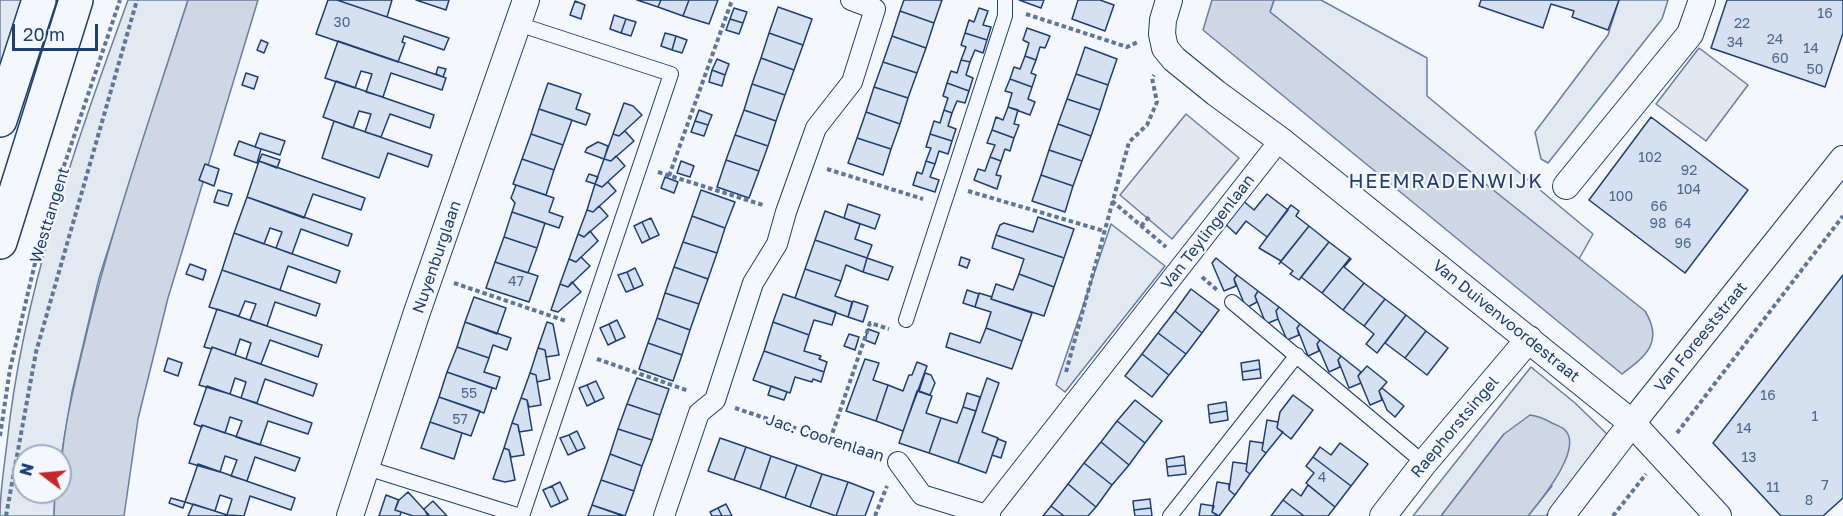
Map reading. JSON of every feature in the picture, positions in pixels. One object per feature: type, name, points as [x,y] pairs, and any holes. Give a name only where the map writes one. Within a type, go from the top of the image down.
[{"type":"main road","points":[[0,120],[39,0]]},
{"type":"main road","points":[[0,242],[76,0]]},
{"type":"street","name":"Nuyenburglaan","points":[[350,516],[526,0]]},
{"type":"street","points":[[664,516],[699,413],[715,400],[753,284],[777,244],[816,128],[852,82],[875,9],[850,0]]},
{"type":"street","points":[[1169,0],[1163,20],[1165,41],[1174,59],[1281,140]]},
{"type":"street","points":[[1566,186],[1690,34],[1702,0]]},
{"type":"street","name":"Van Teylingenlaan","points":[[988,515],[1183,262],[1281,140]]},
{"type":"street","name":"Van Duivenvoordestraat","points":[[1281,140],[1632,423],[1718,516]]},
{"type":"street","name":"Van Foreeststraat","points":[[1561,516],[1632,423],[1843,159]]},
{"type":"street","name":"Raephorstsingel","points":[[1383,516],[1424,463],[1529,339]]},
{"type":"street","name":"Jac. Coorenlaan","points":[[898,462],[922,495],[988,515]]},
{"type":"lane","points":[[906,320],[1005,16],[1005,4]]},
{"type":"lane","points":[[367,468],[521,516],[585,328],[671,74],[518,24]]},
{"type":"lane","points":[[1232,302],[1424,463]]},
{"type":"lane","points":[[1170,516],[1297,355]]},
{"type":"path","name":"Westtangent","points":[[0,436],[10,369],[44,225],[120,0]]},
{"type":"path","points":[[6,516],[36,352],[137,0]]},
{"type":"path","points":[[669,176],[732,0]]},
{"type":"path","points":[[1005,4],[1127,47],[1165,41],[1152,78],[1157,102],[1147,125],[1129,142],[1065,375]]},
{"type":"path","points":[[804,162],[944,205]]},
{"type":"path","points":[[640,166],[786,212]]},
{"type":"path","points":[[951,185],[1104,231]]},
{"type":"path","points":[[1112,201],[1232,302]]},
{"type":"path","points":[[1141,226],[1150,216]]},
{"type":"path","points":[[1613,516],[1843,216]]},
{"type":"path","points":[[430,277],[475,289],[585,328]]},
{"type":"path","points":[[830,440],[870,323],[898,331],[906,320]]},
{"type":"path","name":"Jac. Coorenlaan","points":[[576,352],[898,462]]},
{"type":"shaded area","points":[[0,0],[30,0],[0,87]]},
{"type":"shaded area","points":[[128,0],[188,0],[99,278],[72,392],[63,444],[12,444],[12,504],[54,504],[54,516],[0,516],[2,480],[25,329],[54,218],[89,108]]},
{"type":"shaded area","points":[[188,0],[258,0],[168,298],[138,419],[124,516],[54,516],[54,504],[72,504],[72,444],[63,444],[68,415],[107,254]]},
{"type":"shaded area","points":[[1212,0],[1274,0],[1270,12],[1645,311],[1653,331],[1650,347],[1645,354],[1622,374],[1203,30]]},
{"type":"shaded area","points":[[1274,0],[1321,0],[1427,58],[1427,96],[1593,234],[1579,259],[1270,12]]},
{"type":"shaded area","points":[[1619,0],[1668,0],[1662,19],[1548,163],[1541,159],[1535,132],[1608,35]]},
{"type":"shaded area","points":[[1699,48],[1748,85],[1706,141],[1656,104]]},
{"type":"shaded area","points":[[1186,114],[1239,158],[1172,239],[1120,195]]},
{"type":"shaded area","points":[[1111,224],[1165,266],[1065,392],[1056,385]]},
{"type":"shaded area","points":[[1531,367],[1575,403],[1607,434],[1546,516],[1528,516],[1552,486],[1504,434],[1441,516],[1413,516]]},
{"type":"shaded area","points":[[1530,415],[1542,418],[1565,430],[1569,439],[1569,449],[1558,475],[1528,516],[1441,516],[1504,434]]},
{"type":"building","points":[[328,0],[337,0],[449,38],[444,50],[404,36],[402,42],[405,43],[398,62],[316,34]]},
{"type":"building","points":[[337,0],[392,0],[387,17]]},
{"type":"building","points":[[416,0],[449,0],[446,10]]},
{"type":"building","points":[[637,0],[661,0],[658,7]]},
{"type":"building","points":[[661,0],[689,0],[683,16],[658,7]]},
{"type":"building","points":[[689,0],[718,0],[709,24],[683,16]]},
{"type":"building","points":[[904,0],[942,0],[934,23],[900,11]]},
{"type":"building","points":[[1019,0],[1044,0],[1041,8]]},
{"type":"building","points":[[1078,0],[1100,0],[1114,5],[1105,31],[1072,19]]},
{"type":"building","points":[[1481,0],[1619,0],[1608,30],[1572,17],[1574,11],[1551,4],[1543,28],[1479,6]]},
{"type":"building","points":[[1727,0],[1843,0],[1843,33],[1825,87],[1711,48]]},
{"type":"building","points":[[575,1],[585,5],[581,19],[570,15]]},
{"type":"building","points":[[778,7],[812,19],[803,45],[769,33]]},
{"type":"building","points":[[734,8],[747,12],[743,23],[730,19]]},
{"type":"building","points":[[979,8],[988,11],[983,25],[991,27],[987,40],[965,33],[969,20],[974,22]]},
{"type":"building","points":[[900,11],[934,23],[926,48],[892,36]]},
{"type":"building","points":[[614,15],[626,19],[621,33],[610,29]]},
{"type":"building","points":[[626,19],[636,22],[631,36],[621,33]]},
{"type":"building","points":[[730,19],[743,23],[739,34],[726,30]]},
{"type":"building","points":[[1027,28],[1050,36],[1045,48],[1040,47],[1036,60],[1025,56],[1029,43],[1023,40]]},
{"type":"building","points":[[665,33],[676,36],[672,50],[661,46]]},
{"type":"building","points":[[769,33],[803,45],[794,70],[761,58]]},
{"type":"building","points":[[965,33],[987,40],[983,53],[975,50],[970,62],[961,60],[966,47],[961,45]]},
{"type":"building","points":[[676,36],[687,40],[682,53],[672,50]]},
{"type":"building","points":[[892,36],[926,48],[917,73],[883,62]]},
{"type":"building","points":[[261,40],[268,43],[264,53],[257,50]]},
{"type":"building","points":[[338,41],[446,78],[442,90],[391,73],[383,97],[366,92],[372,74],[361,71],[355,88],[325,78]]},
{"type":"building","points":[[1085,47],[1117,59],[1108,85],[1076,74]]},
{"type":"building","points":[[1025,56],[1036,60],[1031,73],[1036,75],[1032,87],[1010,79],[1014,67],[1020,69]]},
{"type":"building","points":[[761,58],[794,70],[785,95],[752,84]]},
{"type":"building","points":[[717,59],[729,64],[725,75],[712,70]]},
{"type":"building","points":[[961,60],[970,62],[966,75],[973,78],[969,91],[947,83],[951,71],[957,73]]},
{"type":"building","points":[[883,62],[917,73],[908,98],[874,87]]},
{"type":"building","points":[[438,67],[446,69],[443,77],[436,74]]},
{"type":"building","points":[[712,70],[725,75],[722,86],[709,82]]},
{"type":"building","points":[[246,73],[258,77],[254,89],[242,85]]},
{"type":"building","points":[[1076,74],[1108,85],[1100,110],[1067,99]]},
{"type":"building","points":[[1010,79],[1032,87],[1028,99],[1035,102],[1030,115],[1008,107],[1012,93],[1005,91]]},
{"type":"building","points":[[336,81],[434,115],[430,128],[390,114],[381,137],[365,132],[371,114],[359,111],[353,128],[323,117]]},
{"type":"building","points":[[548,83],[581,94],[576,109],[590,114],[586,125],[539,109]]},
{"type":"building","points":[[947,83],[969,91],[965,103],[957,101],[952,113],[944,110],[948,98],[943,96]]},
{"type":"building","points":[[752,84],[785,95],[776,121],[744,110]]},
{"type":"building","points":[[874,87],[908,98],[900,124],[866,112]]},
{"type":"building","points":[[1067,99],[1100,110],[1091,136],[1058,124]]},
{"type":"building","points":[[624,103],[633,106],[642,115],[619,136],[613,134]]},
{"type":"building","points":[[1008,107],[1018,110],[1014,124],[1019,125],[1014,138],[992,130],[996,117],[1003,120]]},
{"type":"building","points":[[539,109],[572,120],[563,145],[531,134]]},
{"type":"building","points":[[699,110],[712,115],[708,125],[695,121]]},
{"type":"building","points":[[744,110],[776,121],[768,146],[735,135]]},
{"type":"building","points":[[944,110],[952,113],[948,126],[956,129],[952,141],[930,134],[934,121],[940,123]]},
{"type":"building","points":[[866,112],[900,124],[891,149],[857,138]]},
{"type":"building","points":[[1651,117],[1748,190],[1685,273],[1589,200]]},
{"type":"building","points":[[334,121],[432,155],[428,167],[388,153],[379,178],[322,158]]},
{"type":"building","points":[[695,121],[708,125],[704,136],[691,132]]},
{"type":"building","points":[[1058,124],[1091,136],[1082,161],[1049,150]]},
{"type":"building","points":[[992,130],[1014,138],[1010,151],[1005,149],[1001,161],[990,157],[995,145],[987,143]]},
{"type":"building","points":[[625,131],[634,141],[611,161],[604,159],[613,134],[619,136]]},
{"type":"building","points":[[260,133],[285,141],[280,155],[255,147]]},
{"type":"building","points":[[531,134],[563,145],[554,170],[522,159]]},
{"type":"building","points":[[930,134],[952,141],[948,154],[939,151],[935,164],[926,161],[931,148],[926,147]]},
{"type":"building","points":[[735,135],[768,146],[759,171],[726,160]]},
{"type":"building","points":[[857,138],[891,149],[883,175],[848,163]]},
{"type":"building","points":[[239,141],[261,149],[257,163],[234,155]]},
{"type":"building","points":[[598,142],[608,146],[604,159],[585,152],[587,148]]},
{"type":"building","points":[[1049,150],[1082,161],[1073,186],[1041,175]]},
{"type":"building","points":[[262,154],[280,160],[277,168],[259,161]]},
{"type":"building","points":[[616,156],[625,166],[602,187],[595,184],[604,159],[611,161]]},
{"type":"building","points":[[990,157],[1001,161],[996,175],[1001,176],[997,189],[974,180],[978,169],[985,171]]},
{"type":"building","points":[[522,159],[554,170],[546,195],[513,184]]},
{"type":"building","points":[[726,160],[759,171],[749,198],[717,187]]},
{"type":"building","points":[[259,161],[365,198],[361,210],[313,194],[304,218],[247,197]]},
{"type":"building","points":[[681,161],[694,166],[690,177],[677,173]]},
{"type":"building","points":[[926,161],[935,164],[930,177],[939,180],[935,192],[913,185],[917,172],[922,174]]},
{"type":"building","points":[[205,164],[219,169],[214,186],[199,180]]},
{"type":"building","points":[[589,174],[598,177],[595,184],[586,181]]},
{"type":"building","points":[[1041,175],[1073,186],[1065,212],[1032,201]]},
{"type":"building","points":[[665,177],[678,182],[674,193],[661,188]]},
{"type":"building","points":[[608,182],[616,191],[593,212],[587,210],[595,184],[602,187]]},
{"type":"building","points":[[516,185],[554,198],[549,212],[563,217],[559,228],[512,212],[515,203],[511,198]]},
{"type":"building","points":[[218,190],[232,194],[228,206],[214,202]]},
{"type":"building","points":[[701,190],[735,202],[725,228],[692,216]]},
{"type":"building","points":[[1267,194],[1288,210],[1267,237],[1246,221],[1236,234],[1223,222],[1241,199],[1254,210]]},
{"type":"building","points":[[247,197],[352,234],[348,246],[301,229],[292,254],[276,248],[282,232],[270,228],[264,244],[234,233]]},
{"type":"building","points":[[848,204],[880,215],[875,229],[844,218]]},
{"type":"building","points":[[1291,205],[1299,211],[1296,216],[1309,226],[1281,261],[1259,248]]},
{"type":"building","points":[[599,206],[608,216],[584,237],[578,234],[587,210],[593,212]]},
{"type":"building","points":[[825,211],[860,224],[855,239],[872,245],[867,258],[815,240]]},
{"type":"building","points":[[512,212],[545,223],[537,248],[504,237]]},
{"type":"building","points":[[692,216],[725,228],[717,253],[683,242]]},
{"type":"building","points":[[1038,217],[1074,229],[1064,258],[996,235],[1000,225],[1004,223],[1033,232]]},
{"type":"building","points":[[651,218],[659,235],[650,239],[642,222]]},
{"type":"building","points":[[642,222],[650,239],[642,243],[634,226]]},
{"type":"building","points":[[1309,226],[1329,242],[1299,280],[1290,274],[1293,271],[1281,262],[1279,264]]},
{"type":"building","points":[[590,231],[598,241],[576,262],[569,259],[578,234],[584,237]]},
{"type":"building","points":[[234,233],[340,271],[336,283],[288,266],[280,290],[222,270]]},
{"type":"building","points":[[996,235],[1064,258],[1054,287],[1019,274],[1024,259],[992,248]]},
{"type":"building","points":[[504,237],[537,248],[528,273],[495,262]]},
{"type":"building","points":[[815,240],[867,258],[863,272],[846,265],[841,281],[805,269]]},
{"type":"building","points":[[683,242],[717,253],[708,279],[674,267]]},
{"type":"building","points":[[1329,242],[1350,258],[1322,293],[1301,277]]},
{"type":"building","points":[[581,257],[590,266],[568,287],[560,284],[569,259],[576,262]]},
{"type":"building","points":[[961,257],[970,260],[967,268],[959,265]]},
{"type":"building","points":[[867,258],[893,267],[888,280],[863,272]]},
{"type":"building","points":[[1216,258],[1237,275],[1234,279],[1236,286],[1224,291],[1212,263]]},
{"type":"building","points":[[1350,258],[1344,267],[1364,283],[1343,310],[1322,293]]},
{"type":"building","points":[[495,262],[538,276],[529,302],[486,288]]},
{"type":"building","points":[[190,264],[206,270],[203,280],[186,274]]},
{"type":"building","points":[[674,267],[708,279],[699,304],[665,293]]},
{"type":"building","points":[[635,268],[643,285],[634,289],[627,272]]},
{"type":"building","points":[[805,269],[841,281],[835,296],[852,302],[848,317],[795,298]]},
{"type":"building","points":[[222,270],[320,304],[316,316],[275,302],[267,326],[250,320],[256,304],[245,301],[239,316],[209,307]]},
{"type":"building","points":[[627,272],[634,289],[626,292],[618,275]]},
{"type":"building","points":[[1019,274],[1054,287],[1044,316],[991,299],[996,284],[1013,290]]},
{"type":"building","points":[[1237,275],[1258,291],[1255,296],[1257,302],[1246,308],[1234,279]]},
{"type":"building","points":[[1843,275],[1843,498],[1823,516],[1781,516],[1713,443]]},
{"type":"building","points":[[572,282],[581,292],[558,312],[551,310],[560,284],[568,287]]},
{"type":"building","points":[[1364,283],[1385,299],[1364,326],[1343,310]]},
{"type":"building","points":[[1191,289],[1219,310],[1202,333],[1175,311]]},
{"type":"building","points":[[967,290],[979,294],[975,307],[963,303]]},
{"type":"building","points":[[1258,291],[1279,307],[1276,311],[1278,319],[1266,324],[1255,296]]},
{"type":"building","points":[[665,293],[699,304],[690,330],[657,318]]},
{"type":"building","points":[[979,293],[1032,313],[1022,341],[986,328],[991,312],[975,307]]},
{"type":"building","points":[[783,294],[836,312],[832,325],[814,320],[809,335],[773,322]]},
{"type":"building","points":[[474,297],[506,308],[497,334],[465,322]]},
{"type":"building","points":[[1385,299],[1406,315],[1377,353],[1366,344],[1374,334],[1364,326]]},
{"type":"building","points":[[853,301],[868,306],[863,322],[848,317]]},
{"type":"building","points":[[1279,307],[1300,324],[1297,328],[1299,335],[1287,340],[1276,311]]},
{"type":"building","points":[[217,309],[322,345],[318,357],[270,340],[261,364],[246,359],[251,343],[240,339],[235,355],[212,347],[212,349],[204,347]]},
{"type":"building","points":[[1175,311],[1202,333],[1186,354],[1158,333]]},
{"type":"building","points":[[1406,315],[1426,331],[1405,358],[1385,343]]},
{"type":"building","points":[[657,318],[690,330],[682,355],[648,343]]},
{"type":"building","points":[[617,320],[625,337],[616,341],[609,324]]},
{"type":"building","points":[[465,322],[511,338],[507,350],[493,345],[489,358],[457,347]]},
{"type":"building","points":[[547,322],[553,324],[559,355],[546,357],[545,350],[538,348]]},
{"type":"building","points":[[773,322],[809,335],[804,351],[821,356],[819,359],[827,362],[824,372],[764,351]]},
{"type":"building","points":[[609,324],[616,341],[608,345],[600,328]]},
{"type":"building","points":[[1300,324],[1320,340],[1317,344],[1319,351],[1308,356],[1297,328]]},
{"type":"building","points":[[986,328],[1022,341],[1012,369],[946,347],[950,333],[980,343]]},
{"type":"building","points":[[868,329],[879,333],[875,344],[865,340]]},
{"type":"building","points":[[1426,331],[1448,348],[1427,375],[1405,358]]},
{"type":"building","points":[[1158,333],[1186,354],[1169,375],[1142,354]]},
{"type":"building","points":[[849,334],[859,337],[855,350],[844,346]]},
{"type":"building","points":[[1320,340],[1341,356],[1338,360],[1340,367],[1329,372],[1317,344]]},
{"type":"building","points":[[648,343],[682,355],[673,381],[639,369]]},
{"type":"building","points":[[212,347],[317,384],[313,396],[265,379],[257,403],[241,398],[246,382],[235,378],[230,394],[199,385]]},
{"type":"building","points":[[457,347],[489,358],[484,372],[500,377],[496,389],[447,372]]},
{"type":"building","points":[[538,348],[545,350],[550,379],[537,382],[536,375],[530,373]]},
{"type":"building","points":[[764,351],[824,372],[821,382],[795,377],[790,393],[753,380]]},
{"type":"building","points":[[1142,354],[1169,375],[1152,397],[1125,376]]},
{"type":"building","points":[[1341,356],[1361,372],[1358,376],[1361,383],[1349,388],[1338,360]]},
{"type":"building","points":[[168,358],[182,363],[178,376],[164,371]]},
{"type":"building","points":[[865,359],[879,363],[873,380],[888,385],[876,421],[846,411]]},
{"type":"building","points":[[1259,360],[1260,369],[1242,372],[1241,363]]},
{"type":"building","points":[[917,362],[927,366],[903,431],[876,421],[888,385],[903,391]]},
{"type":"building","points":[[1367,366],[1387,382],[1379,391],[1382,400],[1370,405],[1358,376]]},
{"type":"building","points":[[1260,369],[1261,378],[1243,380],[1242,372]]},
{"type":"building","points":[[447,372],[492,388],[484,413],[439,397]]},
{"type":"building","points":[[530,373],[536,375],[541,405],[529,407],[527,400],[521,398]]},
{"type":"building","points":[[925,373],[931,375],[935,383],[930,395],[919,391]]},
{"type":"building","points":[[637,378],[669,389],[660,415],[627,404]]},
{"type":"building","points":[[987,378],[999,383],[982,432],[998,438],[986,473],[958,463]]},
{"type":"building","points":[[596,381],[604,398],[595,402],[587,385]]},
{"type":"building","points":[[587,385],[595,402],[587,406],[579,388]]},
{"type":"building","points":[[207,386],[312,423],[308,434],[268,421],[260,445],[236,437],[242,421],[230,417],[225,433],[194,424]]},
{"type":"building","points":[[771,386],[787,392],[784,400],[768,395]]},
{"type":"building","points":[[1382,388],[1404,406],[1395,417],[1387,410],[1379,391]]},
{"type":"building","points":[[917,391],[932,396],[926,413],[941,418],[929,453],[899,443]]},
{"type":"building","points":[[967,393],[980,397],[976,411],[963,407]]},
{"type":"building","points":[[1293,395],[1313,410],[1291,439],[1277,428],[1280,412]]},
{"type":"building","points":[[439,397],[480,411],[471,436],[430,422]]},
{"type":"building","points":[[521,398],[527,400],[532,430],[519,432],[518,425],[512,423]]},
{"type":"building","points":[[1135,400],[1162,421],[1145,443],[1117,421]]},
{"type":"building","points":[[1226,402],[1227,411],[1209,414],[1208,405]]},
{"type":"building","points":[[627,404],[660,415],[652,440],[618,429]]},
{"type":"building","points":[[963,407],[976,411],[958,463],[929,453],[941,418],[957,423]]},
{"type":"building","points":[[1227,411],[1228,420],[1210,423],[1209,414]]},
{"type":"building","points":[[1267,420],[1278,422],[1277,428],[1283,432],[1266,453],[1262,450]]},
{"type":"building","points":[[1117,421],[1145,443],[1129,465],[1101,442]]},
{"type":"building","points":[[430,422],[462,433],[454,459],[421,448]]},
{"type":"building","points":[[512,423],[518,425],[524,455],[511,457],[509,450],[504,448]]},
{"type":"building","points":[[202,425],[300,458],[295,471],[255,457],[247,481],[231,476],[237,460],[225,456],[220,472],[189,463]]},
{"type":"building","points":[[618,429],[652,440],[642,466],[610,454]]},
{"type":"building","points":[[577,431],[585,448],[577,451],[569,435]]},
{"type":"building","points":[[569,435],[577,451],[568,455],[560,438]]},
{"type":"building","points":[[720,438],[746,447],[734,480],[708,471]]},
{"type":"building","points":[[998,439],[1006,442],[1001,458],[992,455]]},
{"type":"building","points":[[1250,441],[1263,443],[1262,450],[1266,453],[1250,474],[1246,471]]},
{"type":"building","points":[[1101,442],[1129,465],[1112,485],[1084,463]]},
{"type":"building","points":[[1340,443],[1368,464],[1351,486],[1313,457],[1320,447],[1331,455]]},
{"type":"building","points":[[746,447],[771,456],[760,489],[734,480]]},
{"type":"building","points":[[504,448],[509,450],[515,480],[505,482],[493,479]]},
{"type":"building","points":[[610,454],[642,466],[634,491],[601,480]]},
{"type":"building","points":[[771,456],[797,465],[785,498],[760,489]]},
{"type":"building","points":[[1184,456],[1185,465],[1167,467],[1166,459]]},
{"type":"building","points":[[1313,457],[1351,486],[1335,507],[1306,483],[1314,473],[1306,466]]},
{"type":"building","points":[[1233,462],[1247,464],[1246,471],[1250,474],[1235,495],[1229,490]]},
{"type":"building","points":[[1084,463],[1112,485],[1096,507],[1068,484]]},
{"type":"building","points":[[198,464],[295,498],[291,510],[250,496],[244,516],[227,515],[232,499],[220,495],[215,511],[185,502]]},
{"type":"building","points":[[797,465],[822,474],[810,507],[785,498]]},
{"type":"building","points":[[1185,465],[1186,474],[1168,476],[1167,467]]},
{"type":"building","points":[[822,474],[848,482],[836,516],[810,507]]},
{"type":"building","points":[[601,480],[634,491],[625,516],[592,505]]},
{"type":"building","points":[[560,482],[568,499],[560,503],[552,486]]},
{"type":"building","points":[[848,482],[874,492],[865,516],[836,516]]},
{"type":"building","points":[[1217,482],[1229,484],[1229,490],[1235,495],[1219,516],[1212,512]]},
{"type":"building","points":[[1068,484],[1096,507],[1088,516],[1064,516],[1051,506]]},
{"type":"building","points":[[1308,485],[1335,507],[1328,516],[1304,516],[1283,500],[1292,489],[1301,496]]},
{"type":"building","points":[[552,486],[560,503],[551,507],[543,490]]},
{"type":"building","points":[[408,492],[428,516],[413,516],[395,510],[398,501]]},
{"type":"building","points":[[386,495],[399,500],[395,510],[401,512],[400,516],[379,516]]},
{"type":"building","points":[[171,498],[185,502],[183,508],[169,503]]},
{"type":"building","points":[[1150,499],[1151,508],[1134,510],[1133,501]]},
{"type":"building","points":[[1283,500],[1304,516],[1271,516]]},
{"type":"building","points":[[433,501],[447,516],[428,516],[424,509]]},
{"type":"building","points":[[193,504],[227,515],[229,516],[188,516]]},
{"type":"building","points":[[726,504],[732,516],[722,516],[718,508]]},
{"type":"building","points":[[1201,504],[1214,506],[1212,512],[1218,516],[1199,516]]},
{"type":"building","points":[[592,505],[623,516],[588,516]]},
{"type":"building","points":[[1051,506],[1064,516],[1043,516]]},
{"type":"building","points":[[718,508],[722,516],[712,516],[710,512]]},
{"type":"building","points":[[1151,508],[1152,516],[1135,516],[1134,510]]},
{"type":"district","name":"HEEMRADENWIJK","points":[[1446,182]]}]
